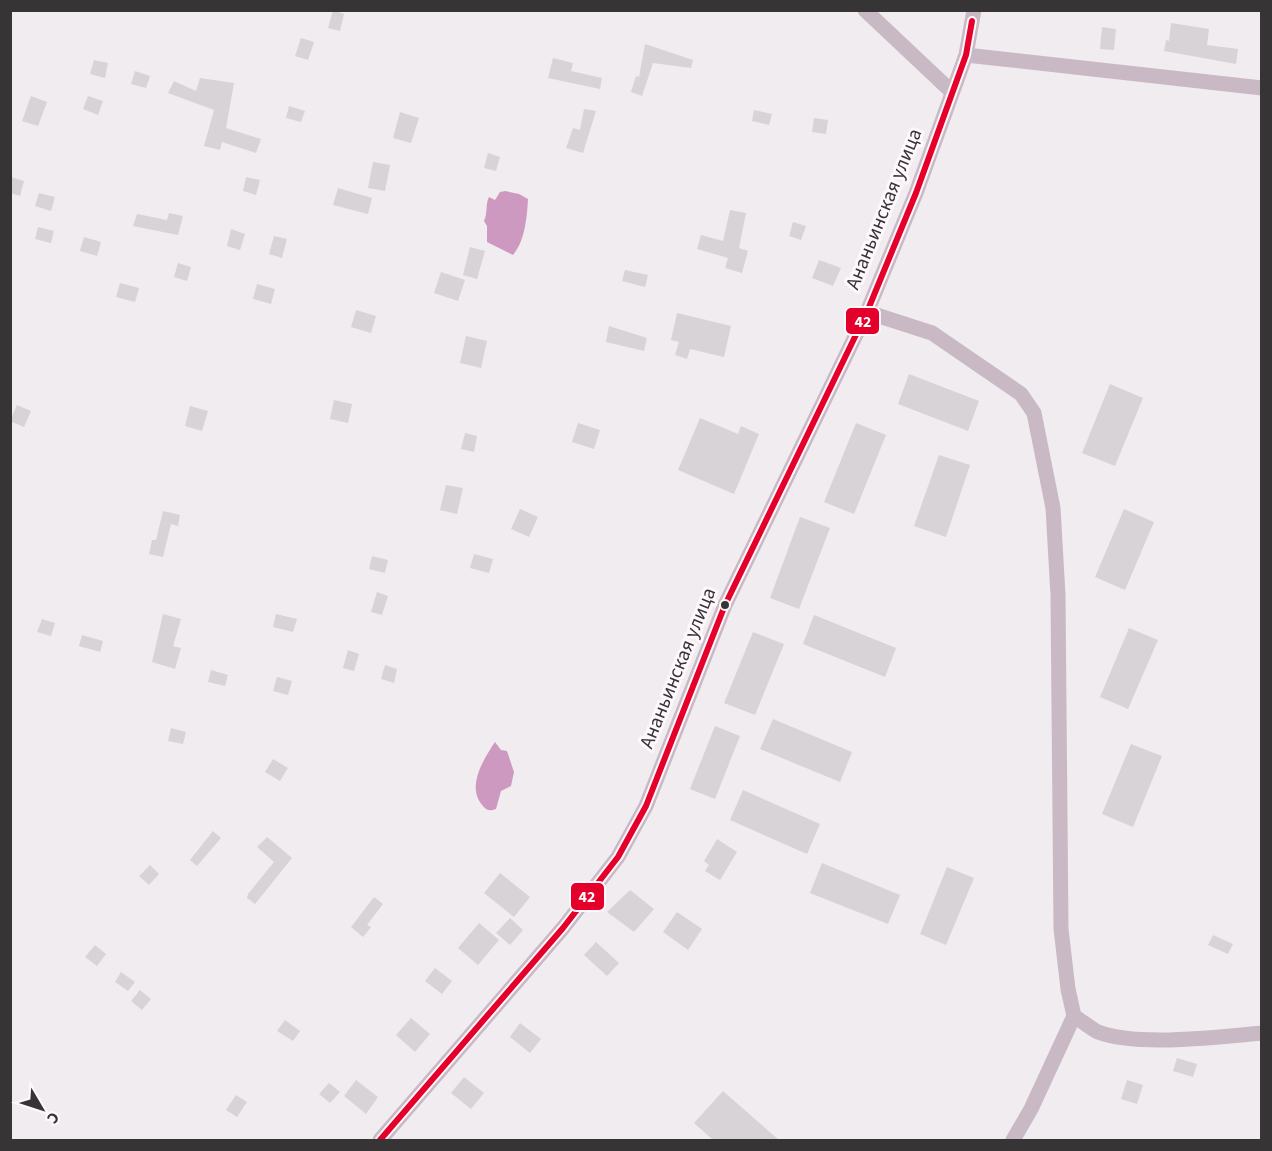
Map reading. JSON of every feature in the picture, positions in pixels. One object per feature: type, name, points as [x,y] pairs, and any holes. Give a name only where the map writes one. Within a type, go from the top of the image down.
[{"type":"street","points":[[865,10],[952,92]]},
{"type":"street","name":"Ананьинская улица","points":[[380,1140],[563,928],[618,857],[646,806],[725,605],[867,312],[916,193],[966,55],[973,16]]},
{"type":"street","points":[[966,55],[1262,88]]},
{"type":"street","points":[[867,312],[932,333],[1021,394],[1034,413],[1053,508],[1058,595],[1062,805],[1061,930],[1068,989],[1074,1016],[1031,1109],[1013,1140]]},
{"type":"street","points":[[1074,1016],[1098,1032],[1134,1038],[1195,1040],[1262,1033]]},
{"type":"shaded area","points":[[505,191],[528,199],[523,236],[513,255],[487,242],[487,226],[484,221],[489,197],[495,200],[500,192]]},
{"type":"shaded area","points":[[495,742],[501,750],[507,751],[514,772],[511,786],[501,791],[496,809],[489,810],[484,808],[478,798],[476,781],[478,772]]},
{"type":"building","points":[[333,10],[344,14],[340,31],[328,28]]},
{"type":"building","points":[[1171,23],[1209,29],[1207,45],[1238,49],[1236,64],[1164,51],[1166,40],[1169,41]]},
{"type":"building","points":[[1102,27],[1116,29],[1114,50],[1100,49]]},
{"type":"building","points":[[301,38],[314,42],[308,60],[295,56]]},
{"type":"building","points":[[645,44],[693,60],[691,68],[653,63],[642,96],[631,92],[636,76],[639,77]]},
{"type":"building","points":[[553,58],[573,63],[571,71],[602,78],[600,89],[548,78]]},
{"type":"building","points":[[94,60],[108,63],[105,78],[90,74]]},
{"type":"building","points":[[135,71],[150,76],[146,88],[131,84]]},
{"type":"building","points":[[200,78],[234,83],[226,128],[261,139],[256,153],[222,142],[220,150],[204,146],[214,110],[168,93],[174,81],[196,91]]},
{"type":"building","points":[[31,96],[47,102],[38,126],[22,121]]},
{"type":"building","points":[[88,96],[103,101],[98,115],[83,109]]},
{"type":"building","points":[[289,106],[305,111],[301,122],[286,118]]},
{"type":"building","points":[[584,109],[596,111],[583,153],[566,148],[573,128],[580,130]]},
{"type":"building","points":[[754,110],[772,114],[769,125],[752,121]]},
{"type":"building","points":[[400,112],[419,118],[411,143],[393,138]]},
{"type":"building","points":[[814,118],[828,120],[826,134],[812,132]]},
{"type":"building","points":[[488,153],[500,157],[496,171],[484,168]]},
{"type":"building","points":[[373,162],[390,165],[385,191],[368,188]]},
{"type":"building","points":[[10,177],[24,181],[20,196],[10,193]]},
{"type":"building","points":[[246,177],[260,180],[256,195],[243,191]]},
{"type":"building","points":[[338,188],[372,198],[368,214],[333,205]]},
{"type":"building","points":[[39,193],[55,197],[51,211],[35,206]]},
{"type":"building","points":[[730,210],[746,213],[739,248],[748,251],[742,273],[725,268],[728,258],[697,249],[701,235],[723,241]]},
{"type":"building","points":[[169,213],[183,216],[178,235],[133,226],[137,214],[167,220]]},
{"type":"building","points":[[793,222],[806,226],[801,240],[789,236]]},
{"type":"building","points":[[38,227],[54,231],[51,243],[35,239]]},
{"type":"building","points":[[231,229],[245,234],[240,250],[227,246]]},
{"type":"building","points":[[274,236],[287,239],[282,258],[269,254]]},
{"type":"building","points":[[84,237],[101,242],[97,256],[80,251]]},
{"type":"building","points":[[470,247],[485,251],[477,279],[463,275]]},
{"type":"building","points":[[819,260],[841,268],[833,286],[812,278]]},
{"type":"building","points":[[178,263],[191,267],[187,281],[174,277]]},
{"type":"building","points":[[625,270],[648,275],[645,287],[622,281]]},
{"type":"building","points":[[441,272],[465,280],[458,301],[434,293]]},
{"type":"building","points":[[120,283],[139,288],[135,302],[116,297]]},
{"type":"building","points":[[257,284],[275,289],[271,304],[253,299]]},
{"type":"building","points":[[356,310],[376,316],[371,333],[351,327]]},
{"type":"building","points":[[677,313],[731,326],[724,357],[690,349],[687,359],[675,355],[679,342],[671,340]]},
{"type":"building","points":[[609,326],[647,338],[644,351],[606,342]]},
{"type":"building","points":[[466,336],[487,341],[481,368],[460,363]]},
{"type":"building","points":[[909,374],[979,401],[968,431],[898,404]]},
{"type":"building","points":[[1110,384],[1143,398],[1115,466],[1082,453]]},
{"type":"building","points":[[334,400],[352,404],[348,423],[330,419]]},
{"type":"building","points":[[17,405],[31,411],[24,427],[10,421]]},
{"type":"building","points":[[190,406],[208,411],[202,431],[185,426]]},
{"type":"building","points":[[700,418],[738,434],[741,426],[759,434],[734,494],[678,470]]},
{"type":"building","points":[[578,423],[600,430],[594,449],[572,442]]},
{"type":"building","points":[[856,423],[886,435],[854,514],[824,502]]},
{"type":"building","points":[[465,433],[477,436],[474,452],[461,449]]},
{"type":"building","points":[[939,455],[970,465],[946,537],[914,526]]},
{"type":"building","points":[[446,485],[463,488],[457,514],[440,510]]},
{"type":"building","points":[[520,509],[538,517],[529,537],[511,529]]},
{"type":"building","points":[[1124,509],[1154,522],[1125,590],[1095,577]]},
{"type":"building","points":[[163,511],[180,515],[178,526],[171,524],[163,557],[149,554],[152,540],[156,540]]},
{"type":"building","points":[[800,517],[830,528],[799,609],[770,598]]},
{"type":"building","points":[[474,554],[493,559],[489,573],[470,568]]},
{"type":"building","points":[[372,556],[388,560],[385,573],[369,569]]},
{"type":"building","points":[[377,592],[388,596],[382,615],[371,612]]},
{"type":"building","points":[[163,614],[181,619],[173,646],[181,648],[175,669],[152,662]]},
{"type":"building","points":[[276,614],[297,619],[293,632],[273,627]]},
{"type":"building","points":[[814,615],[896,648],[885,677],[803,644]]},
{"type":"building","points":[[42,619],[55,623],[51,636],[37,632]]},
{"type":"building","points":[[1129,628],[1158,640],[1128,709],[1100,697]]},
{"type":"building","points":[[753,632],[784,644],[755,715],[724,703]]},
{"type":"building","points":[[82,635],[103,641],[100,652],[79,646]]},
{"type":"building","points":[[348,650],[359,654],[354,671],[343,668]]},
{"type":"building","points":[[385,665],[397,669],[394,683],[381,679]]},
{"type":"building","points":[[211,670],[228,675],[225,686],[208,682]]},
{"type":"building","points":[[277,677],[292,681],[288,695],[273,691]]},
{"type":"building","points":[[773,719],[852,752],[840,782],[760,749]]},
{"type":"building","points":[[715,726],[740,736],[715,799],[690,789]]},
{"type":"building","points":[[171,728],[186,732],[183,744],[168,741]]},
{"type":"building","points":[[1131,744],[1162,756],[1133,827],[1102,814]]},
{"type":"building","points":[[273,759],[288,768],[280,781],[265,772]]},
{"type":"building","points":[[743,790],[820,824],[807,854],[730,820]]},
{"type":"building","points":[[213,831],[221,838],[197,866],[190,860]]},
{"type":"building","points":[[267,837],[292,858],[255,904],[247,898],[248,894],[274,862],[257,847]]},
{"type":"building","points":[[717,839],[737,852],[720,880],[705,871],[709,865],[704,861]]},
{"type":"building","points":[[822,863],[900,895],[888,924],[810,893]]},
{"type":"building","points":[[150,865],[159,874],[149,885],[139,876]]},
{"type":"building","points":[[947,867],[974,878],[946,945],[920,934]]},
{"type":"building","points":[[500,873],[530,897],[514,917],[484,893]]},
{"type":"building","points":[[630,890],[654,909],[634,932],[607,912]]},
{"type":"building","points":[[374,897],[383,904],[367,925],[371,927],[363,937],[351,927]]},
{"type":"building","points":[[677,912],[702,929],[688,950],[663,932]]},
{"type":"building","points":[[510,918],[523,930],[510,945],[496,933]]},
{"type":"building","points":[[479,923],[499,940],[478,965],[458,948]]},
{"type":"building","points":[[1213,935],[1233,944],[1228,954],[1208,945]]},
{"type":"building","points":[[596,942],[619,963],[607,976],[584,955]]},
{"type":"building","points":[[95,945],[106,954],[97,966],[85,957]]},
{"type":"building","points":[[435,968],[452,981],[442,994],[425,981]]},
{"type":"building","points":[[121,972],[135,982],[128,991],[115,982]]},
{"type":"building","points":[[140,990],[151,999],[142,1010],[131,1001]]},
{"type":"building","points":[[411,1018],[430,1034],[415,1052],[396,1035]]},
{"type":"building","points":[[285,1020],[300,1031],[293,1041],[277,1031]]},
{"type":"building","points":[[520,1023],[541,1039],[530,1053],[510,1037]]},
{"type":"building","points":[[1177,1058],[1197,1064],[1193,1077],[1173,1071]]},
{"type":"building","points":[[464,1077],[484,1093],[471,1109],[451,1093]]},
{"type":"building","points":[[356,1080],[378,1097],[366,1114],[344,1096]]},
{"type":"building","points":[[1127,1080],[1143,1085],[1137,1104],[1121,1099]]},
{"type":"building","points":[[329,1083],[340,1092],[330,1103],[319,1094]]},
{"type":"building","points":[[723,1091],[779,1140],[713,1140],[694,1123]]},
{"type":"building","points":[[236,1095],[247,1102],[237,1117],[226,1110]]},
{"type":"transit line","name":"42","points":[[380,1140],[563,928],[618,857],[646,806],[725,605],[867,312],[916,193],[966,55],[972,21]]}]
